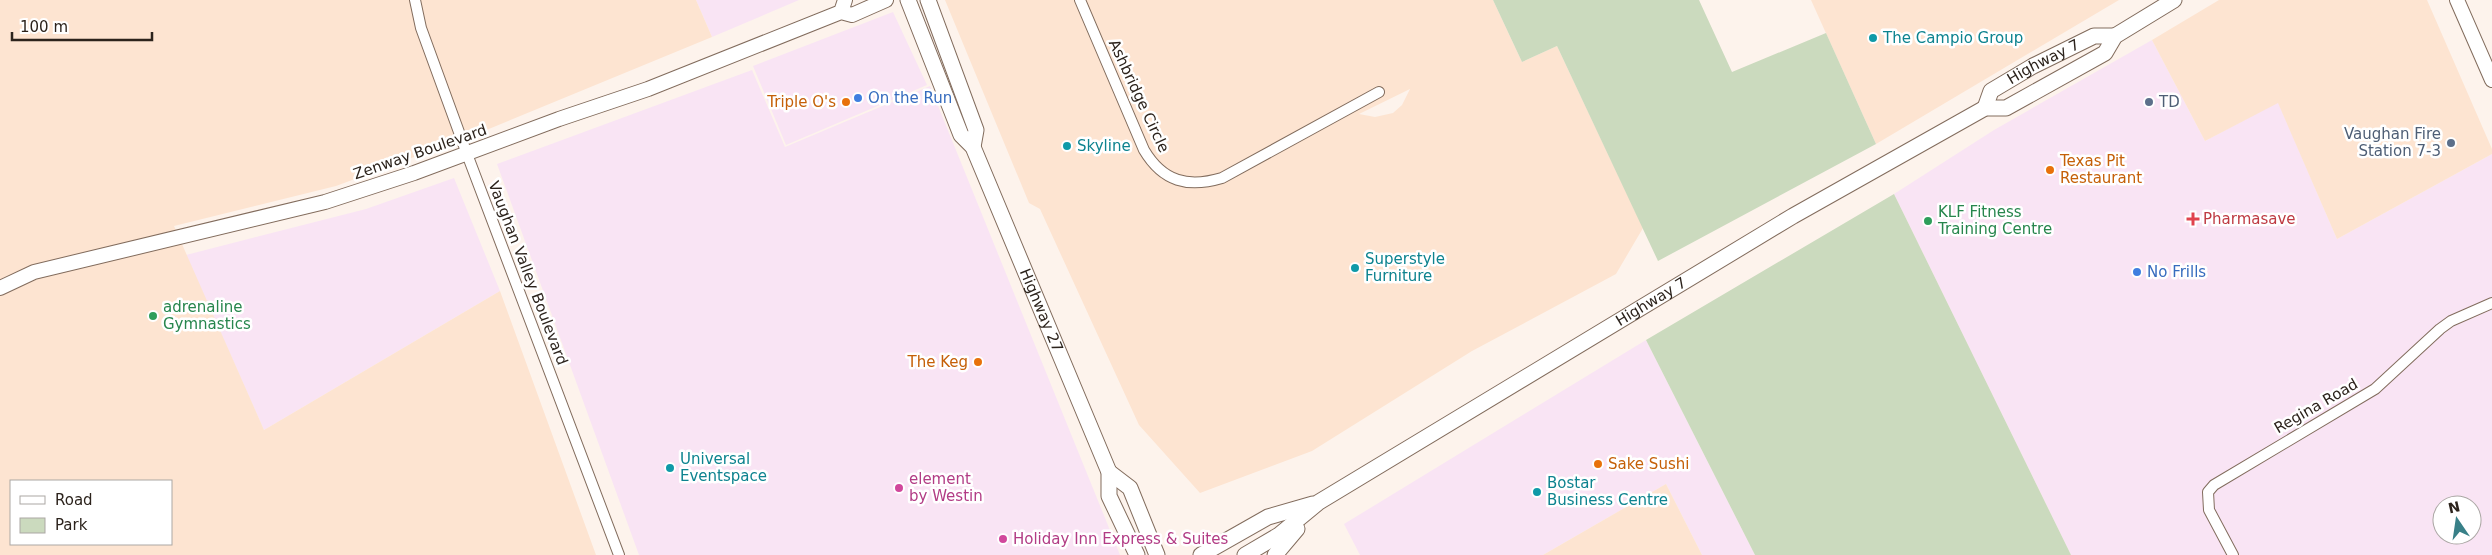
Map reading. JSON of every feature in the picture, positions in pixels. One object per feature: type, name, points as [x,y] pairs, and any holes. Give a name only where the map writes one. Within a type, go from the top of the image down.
[{"type":"main road","name":"Highway 27","points":[[908,0],[961,135],[973,147],[1109,472],[1110,496],[1137,555]]},
{"type":"main road","name":"Highway 27","points":[[928,0],[976,130],[973,147]]},
{"type":"main road","name":"Highway 7","points":[[1245,555],[1279,535],[1319,502],[1793,216],[1985,108],[2006,108],[2105,53],[2115,36],[2174,0]]},
{"type":"main road","name":"Highway 7","points":[[1985,108],[1990,91],[2033,66],[2094,36],[2115,36]]},
{"type":"main road","name":"Highway 27","points":[[1109,472],[1130,488],[1157,555]]},
{"type":"main road","name":"Highway 7","points":[[1201,555],[1268,517],[1319,502]]},
{"type":"main road","points":[[1275,555],[1319,502]]},
{"type":"street","name":"Vaughan Valley Boulevard","points":[[415,0],[421,28],[467,154],[619,555]]},
{"type":"street","name":"Zenway Boulevard","points":[[0,288],[34,272],[325,202],[467,154],[665,83],[843,6],[852,14],[886,0]]},
{"type":"street","name":"Ashbridge Circle","points":[[1080,0],[1144,150],[1155,165],[1180,181],[1203,183],[1222,178],[1379,92]]},
{"type":"street","points":[[2457,0],[2492,80]]},
{"type":"street","name":"Regina Road","points":[[2233,555],[2209,510],[2208,492],[2214,485],[2375,389],[2440,329],[2451,321],[2492,303]]},
{"type":"shaded area","points":[[0,0],[696,0],[712,37],[484,131],[336,186],[174,226],[264,430],[500,291],[596,555],[0,555]]},
{"type":"shaded area","points":[[696,0],[799,0],[712,37]]},
{"type":"shaded area","points":[[945,0],[1493,0],[1522,62],[1557,46],[1643,228],[1616,274],[1472,351],[1312,451],[1200,493],[1139,425],[1040,209],[1029,203]],"holes":[[[1410,89],[1402,105],[1393,113],[1375,117],[1359,114]]]},
{"type":"shaded area","points":[[1811,0],[2119,0],[1876,144]]},
{"type":"shaded area","points":[[2219,0],[2427,0],[2492,149],[2492,154],[2337,239],[2278,103],[2205,141],[2152,40]]},
{"type":"shaded area","points":[[893,12],[927,85],[786,145],[753,66]]},
{"type":"shaded area","points":[[2152,40],[2205,141],[2278,102],[2337,239],[2492,154],[2492,555],[2071,555],[1894,194],[1994,130]]},
{"type":"shaded area","points":[[752,70],[785,147],[930,86],[1120,555],[639,555],[497,164]]},
{"type":"shaded area","points":[[454,178],[500,291],[264,430],[186,255],[366,209]]},
{"type":"shaded area","points":[[1646,340],[1755,555],[1702,555],[1666,484],[1543,555],[1360,555],[1344,524]]},
{"type":"shaded area","points":[[1666,484],[1702,555],[1543,555]]},
{"type":"green space","points":[[1493,0],[1699,0],[1732,72],[1826,33],[1876,144],[1658,261],[1557,46],[1522,62]]},
{"type":"green space","points":[[1894,194],[2071,555],[1755,555],[1646,340]]},
{"type":"place","name":"The Campio Group","points":[[1873,38]]},
{"type":"place","name":"On the Run","points":[[858,98]]},
{"type":"place","name":"Triple O's","points":[[846,102]]},
{"type":"place","name":"TD","points":[[2149,102]]},
{"type":"place","name":"Vaughan Fire Station 7-3","points":[[2451,143]]},
{"type":"place","name":"Skyline","points":[[1067,146]]},
{"type":"place","name":"Texas Pit Restaurant","points":[[2050,170]]},
{"type":"place","name":"Pharmasave","points":[[2193,219]]},
{"type":"place","name":"KLF Fitness Training Centre","points":[[1928,221]]},
{"type":"place","name":"Superstyle Furniture","points":[[1355,268]]},
{"type":"place","name":"No Frills","points":[[2137,272]]},
{"type":"place","name":"adrenaline Gymnastics","points":[[153,316]]},
{"type":"place","name":"The Keg","points":[[978,362]]},
{"type":"place","name":"Sake Sushi","points":[[1598,464]]},
{"type":"place","name":"Universal Eventspace","points":[[670,468]]},
{"type":"place","name":"element by Westin","points":[[899,488]]},
{"type":"place","name":"Bostar Business Centre","points":[[1537,492]]},
{"type":"place","name":"Holiday Inn Express & Suites","points":[[1003,539]]}]
